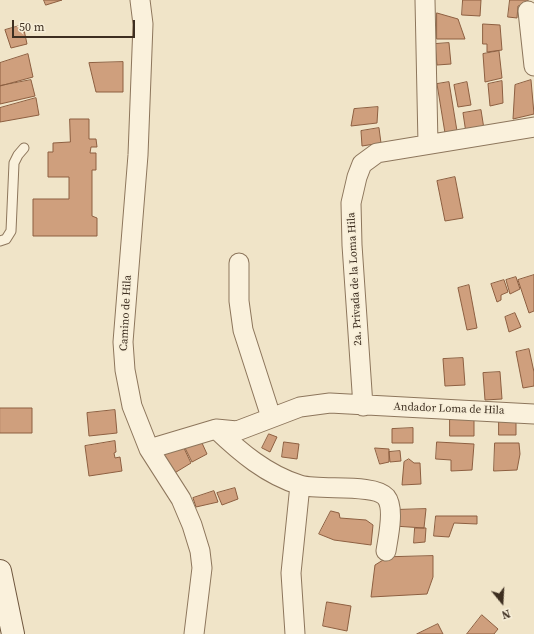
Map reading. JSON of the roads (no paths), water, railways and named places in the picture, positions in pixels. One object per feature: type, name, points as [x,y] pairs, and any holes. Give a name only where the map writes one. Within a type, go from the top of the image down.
[{"type":"street","name":"Camino de Hila","points":[[140,0],[143,24],[138,155],[123,342],[125,370],[132,406],[149,449],[181,499],[192,525],[200,551],[202,568],[194,634]]},
{"type":"street","points":[[425,0],[428,144]]},
{"type":"street","points":[[528,11],[534,66]]},
{"type":"street","name":"2a. Privada de la Loma Hila","points":[[363,406],[352,245],[351,203],[357,177],[362,164],[377,153],[534,127]]},
{"type":"street","points":[[239,263],[239,300],[243,330],[271,417]]},
{"type":"street","name":"Andador Loma de Hila","points":[[216,429],[237,431],[300,407],[322,404],[534,414]]},
{"type":"street","points":[[149,449],[216,429],[244,455],[300,485],[326,488],[367,488],[379,491],[386,497],[389,503],[391,519],[386,551]]},
{"type":"street","points":[[295,634],[291,573],[300,485]]},
{"type":"street","points":[[0,571],[13,634]]},
{"type":"lane","points":[[0,241],[6,239],[11,231],[14,163],[24,148]]}]
